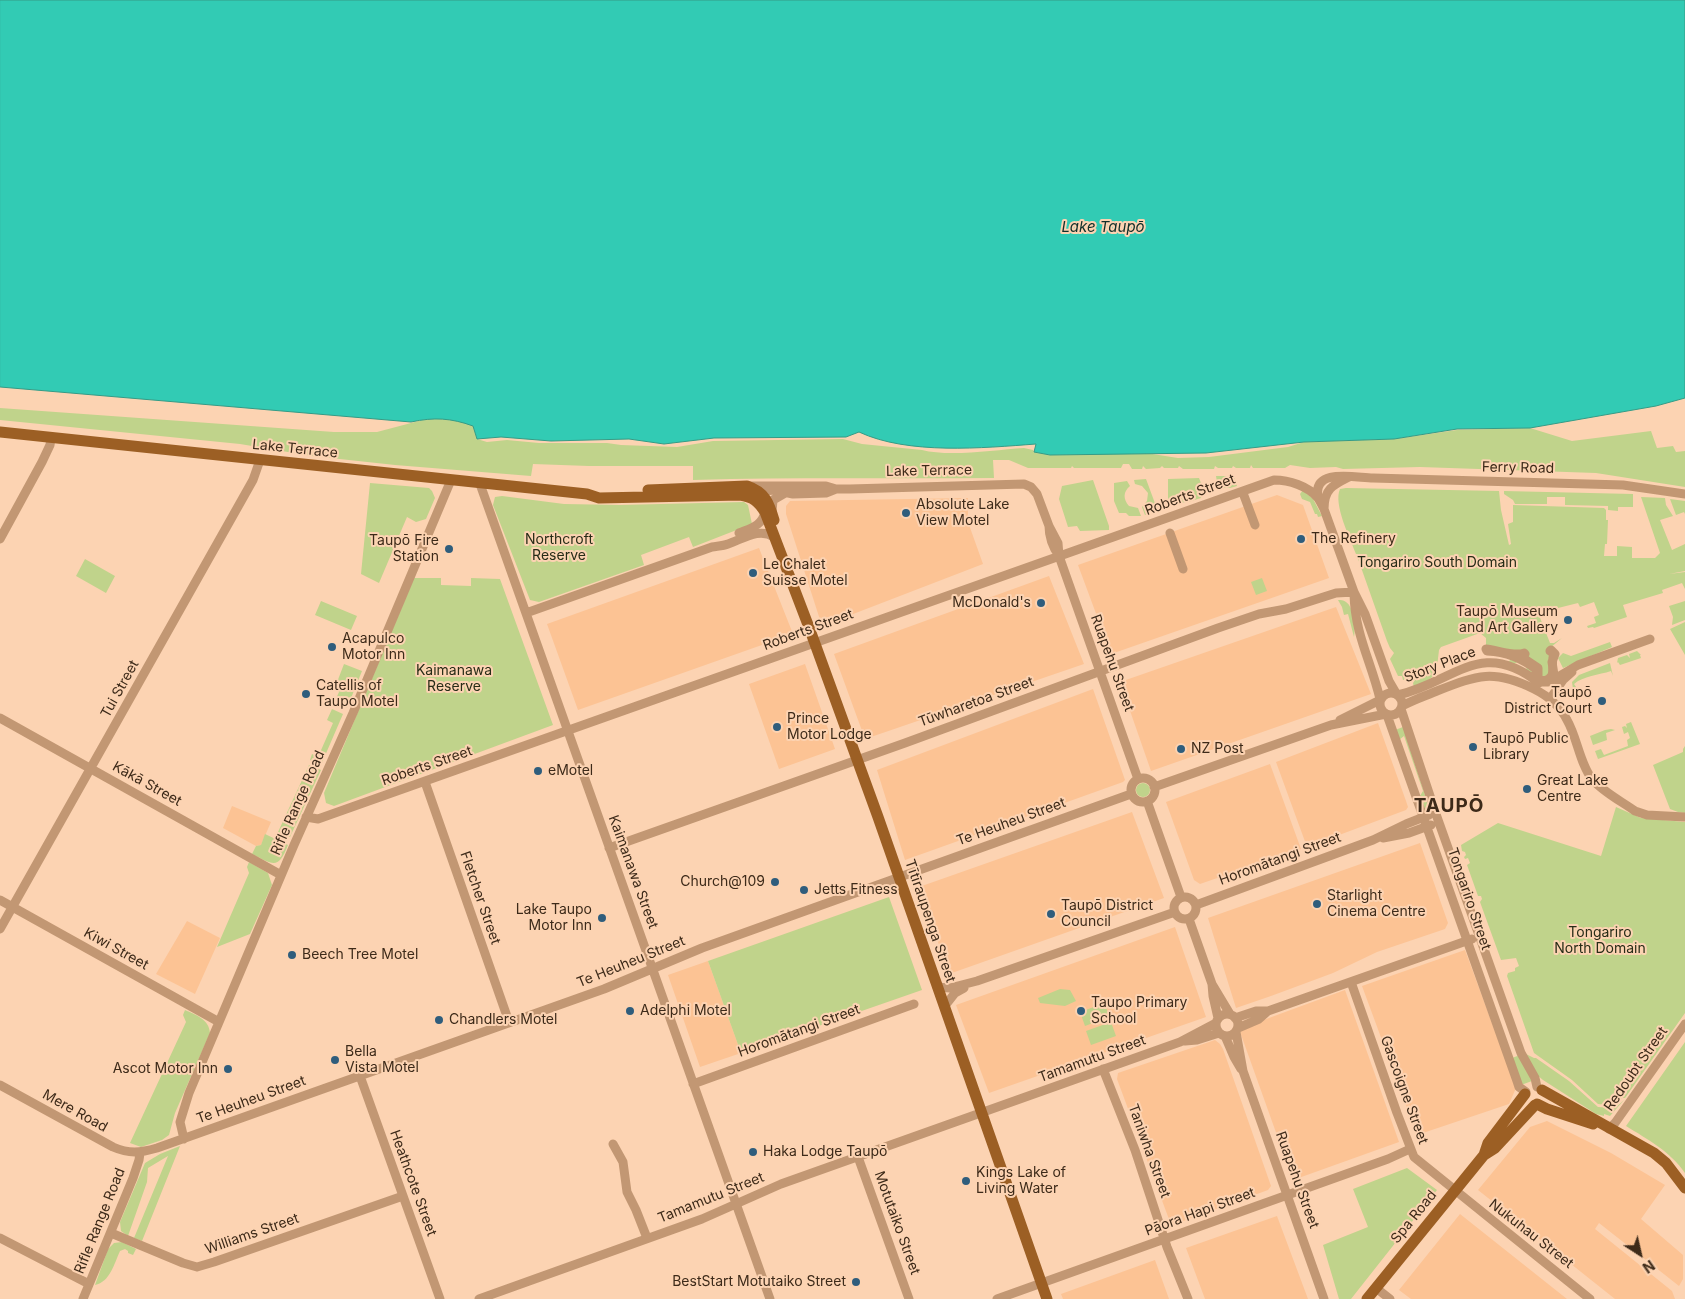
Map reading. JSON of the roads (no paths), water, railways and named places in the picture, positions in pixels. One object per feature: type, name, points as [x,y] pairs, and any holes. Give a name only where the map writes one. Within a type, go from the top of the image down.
[{"type":"main road","name":"Lake Terrace","points":[[0,432],[587,494],[599,498],[750,496],[756,499],[768,512]]},
{"type":"main road","name":"Lake Terrace","points":[[587,494],[602,491],[747,486],[762,492]]},
{"type":"main road","name":"Tītīraupenga Street","points":[[762,492],[769,501],[768,512],[774,537],[782,554]]},
{"type":"main road","name":"Tītīraupenga Street","points":[[768,512],[1047,1299]]},
{"type":"main road","points":[[1609,1129],[1575,1107],[1540,1088],[1531,1087],[1525,1093],[1526,1101],[1529,1103],[1609,1129],[1633,1140],[1666,1163],[1685,1188]]},
{"type":"main road","points":[[1536,1105],[1543,1100],[1544,1096],[1540,1088]]},
{"type":"main road","name":"Spa Road","points":[[1484,1155],[1488,1143],[1525,1093]]},
{"type":"main road","name":"Spa Road","points":[[1367,1299],[1484,1155],[1495,1148],[1536,1105]]},
{"type":"street","points":[[0,539],[42,462],[50,445],[51,438]]},
{"type":"street","name":"Tui Street","points":[[0,929],[253,480],[260,460]]},
{"type":"street","name":"Ferry Road","points":[[1318,498],[1318,486],[1325,479],[1335,476],[1623,485],[1685,494]]},
{"type":"street","points":[[1324,509],[1324,498],[1328,490],[1349,477]]},
{"type":"street","name":"Rifle Range Road","points":[[184,1139],[180,1122],[182,1114],[219,1022],[306,817],[353,713],[451,480]]},
{"type":"street","name":"Roberts Street","points":[[306,817],[318,819],[425,782],[814,642],[1274,480],[1298,484],[1318,498]]},
{"type":"street","name":"Kaimanawa Street","points":[[480,484],[770,1299]]},
{"type":"street","name":"Lake Terrace","points":[[747,486],[826,486],[836,489],[1024,484]]},
{"type":"street","name":"Ruapehu Street","points":[[1024,484],[1035,490],[1049,526],[1049,537],[1052,546],[1059,556],[1138,779]]},
{"type":"street","name":"Lake Terrace","points":[[683,496],[712,492],[762,492],[774,490],[785,493],[826,493],[836,489]]},
{"type":"street","points":[[526,613],[712,547],[756,526],[762,521],[777,496],[785,493]]},
{"type":"street","points":[[1242,493],[1255,526]]},
{"type":"street","points":[[1154,786],[1331,725],[1386,714],[1395,714],[1402,708],[1401,699],[1388,677],[1354,592],[1324,509],[1318,498]]},
{"type":"street","points":[[712,547],[726,545],[759,532],[770,534],[774,537]]},
{"type":"street","points":[[1170,533],[1184,569]]},
{"type":"street","points":[[1354,592],[1354,613],[1360,638],[1380,699],[1380,707],[1386,714]]},
{"type":"street","name":"Tūwharetoa Street","points":[[609,848],[1259,614],[1286,609],[1336,593],[1354,592]]},
{"type":"street","points":[[1542,690],[1567,670],[1650,639]]},
{"type":"street","points":[[1551,650],[1554,654],[1552,659],[1553,674],[1549,680],[1544,681],[1538,679],[1538,668],[1523,658],[1524,653],[1517,655],[1486,649],[1487,651],[1511,655],[1525,660],[1536,669],[1537,680],[1544,682],[1550,681],[1554,675],[1552,662],[1555,654],[1551,650]]},
{"type":"street","name":"Story Place","points":[[1397,694],[1427,686],[1456,671],[1490,661],[1511,666],[1529,675],[1567,719],[1587,771],[1596,783],[1642,814],[1685,817]]},
{"type":"street","points":[[1550,699],[1569,673],[1589,661]]},
{"type":"street","name":"Story Place","points":[[1402,708],[1413,700],[1481,676],[1509,678],[1542,690]]},
{"type":"street","points":[[1331,725],[1380,699],[1386,693],[1397,694]]},
{"type":"street","name":"Tongariro Street","points":[[1402,708],[1435,813],[1521,1053],[1540,1088]]},
{"type":"street","name":"Tongariro Street","points":[[1386,714],[1519,1087],[1525,1093]]},
{"type":"street","name":"Kākā Street","points":[[0,718],[281,875]]},
{"type":"street","points":[[1138,779],[1146,779],[1154,786],[1154,794],[1146,801],[1139,801],[1132,794],[1131,787],[1138,779]]},
{"type":"street","name":"Fletcher Street","points":[[425,782],[509,1022]]},
{"type":"street","name":"Te Heuheu Street","points":[[140,1153],[184,1139],[604,988],[702,948],[1132,794]]},
{"type":"street","points":[[1146,801],[1181,897]]},
{"type":"street","name":"Horomātangi Street","points":[[1196,905],[1373,840],[1399,827],[1435,813]]},
{"type":"street","name":"Horomātangi Street","points":[[1373,840],[1397,836],[1439,822]]},
{"type":"street","points":[[1181,897],[1188,897],[1196,905],[1196,912],[1189,919],[1182,919],[1175,912],[1173,905],[1181,897]]},
{"type":"street","name":"Kiwi Street","points":[[0,900],[219,1022]]},
{"type":"street","points":[[937,987],[950,988],[977,981],[1175,912]]},
{"type":"street","points":[[1189,919],[1212,984],[1233,1016],[1237,1030]]},
{"type":"street","points":[[1217,1021],[1223,1015],[1233,1016],[1256,1011],[1268,1011],[1480,936]]},
{"type":"street","points":[[944,1007],[955,993],[977,981]]},
{"type":"street","name":"Gascoigne Street","points":[[1351,982],[1410,1149],[1420,1163],[1454,1191]]},
{"type":"street","points":[[1212,984],[1217,1021],[1222,1035],[1231,1036],[1237,1030],[1259,1019],[1268,1011]]},
{"type":"street","name":"Horomātangi Street","points":[[693,1084],[914,1004]]},
{"type":"street","name":"Tamamutu Street","points":[[479,1299],[647,1238],[736,1204],[781,1184],[1180,1042],[1217,1021]]},
{"type":"street","name":"Redoubt Street","points":[[1609,1129],[1685,1024]]},
{"type":"street","name":"Ruapehu Street","points":[[1237,1030],[1243,1071],[1324,1299]]},
{"type":"street","name":"Ruapehu Street","points":[[1222,1035],[1243,1071]]},
{"type":"street","name":"Tamamutu Street","points":[[1180,1042],[1222,1035]]},
{"type":"street","name":"Taniwha Street","points":[[1103,1069],[1144,1175],[1165,1239],[1188,1299]]},
{"type":"street","name":"Heathcote Street","points":[[360,1076],[440,1299]]},
{"type":"street","name":"Mere Road","points":[[0,1085],[113,1147],[129,1153],[140,1153]]},
{"type":"street","points":[[613,1144],[623,1162],[627,1192],[647,1238]]},
{"type":"street","name":"Pāora Hapi Street","points":[[997,1299],[1388,1159],[1410,1149]]},
{"type":"street","name":"Rifle Range Road","points":[[83,1299],[133,1178],[140,1160],[140,1153]]},
{"type":"street","name":"Motutaiko Street","points":[[858,1157],[909,1299]]},
{"type":"street","name":"Nukuhau Street","points":[[1454,1191],[1590,1299]]},
{"type":"street","name":"Williams Street","points":[[111,1233],[183,1263],[197,1266],[214,1262],[403,1196]]},
{"type":"street","points":[[0,1238],[89,1284]]},
{"type":"street","points":[[1376,1288],[1390,1299]]},
{"type":"water","name":"Lake Taupō","points":[[0,0],[1685,0],[1685,398],[1656,406],[1530,428],[1457,429],[1394,439],[1304,442],[1206,453],[1050,455],[1034,452],[1036,444],[970,448],[923,447],[878,439],[859,432],[846,437],[714,438],[664,444],[629,439],[551,441],[501,437],[477,439],[473,426],[450,420],[427,419],[411,422],[0,387]]},
{"type":"place","name":"Absolute Lake View Motel","points":[[906,513]]},
{"type":"place","name":"The Refinery","points":[[1301,539]]},
{"type":"place","name":"Taupō Fire Station","points":[[449,549]]},
{"type":"place","name":"Le Chalet Suisse Motel","points":[[753,573]]},
{"type":"place","name":"McDonald's","points":[[1041,603]]},
{"type":"place","name":"Taupō Museum and Art Gallery","points":[[1568,620]]},
{"type":"place","name":"Acapulco Motor Inn","points":[[332,647]]},
{"type":"place","name":"Catellis of Taupo Motel","points":[[306,694]]},
{"type":"place","name":"Taupō District Court","points":[[1602,701]]},
{"type":"place","name":"Prince Motor Lodge","points":[[777,727]]},
{"type":"place","name":"Taupō Public Library","points":[[1473,747]]},
{"type":"place","name":"NZ Post","points":[[1181,749]]},
{"type":"place","name":"eMotel","points":[[538,771]]},
{"type":"place","name":"Great Lake Centre","points":[[1527,789]]},
{"type":"place","name":"Church@109","points":[[775,882]]},
{"type":"place","name":"Jetts Fitness","points":[[804,890]]},
{"type":"place","name":"Starlight Cinema Centre","points":[[1317,904]]},
{"type":"place","name":"Taupō District Council","points":[[1051,914]]},
{"type":"place","name":"Lake Taupo Motor Inn","points":[[602,918]]},
{"type":"place","name":"Beech Tree Motel","points":[[292,955]]},
{"type":"place","name":"Adelphi Motel","points":[[630,1011]]},
{"type":"place","name":"Taupo Primary School","points":[[1081,1011]]},
{"type":"place","name":"Chandlers Motel","points":[[439,1020]]},
{"type":"place","name":"Bella Vista Motel","points":[[335,1060]]},
{"type":"place","name":"Ascot Motor Inn","points":[[228,1069]]},
{"type":"place","name":"Haka Lodge Taupō","points":[[753,1152]]},
{"type":"place","name":"Kings Lake of Living Water","points":[[966,1181]]},
{"type":"place","name":"BestStart Motutaiko Street","points":[[856,1282]]},
{"type":"district","name":"TAUPŌ","points":[[1449,806]]},
{"type":"park label","name":"Northcroft Reserve","points":[[559,548]]},
{"type":"park label","name":"Tongariro South Domain","points":[[1437,563]]},
{"type":"park label","name":"Kaimanawa Reserve","points":[[454,680]]},
{"type":"park label","name":"Tongariro North Domain","points":[[1600,942]]}]
